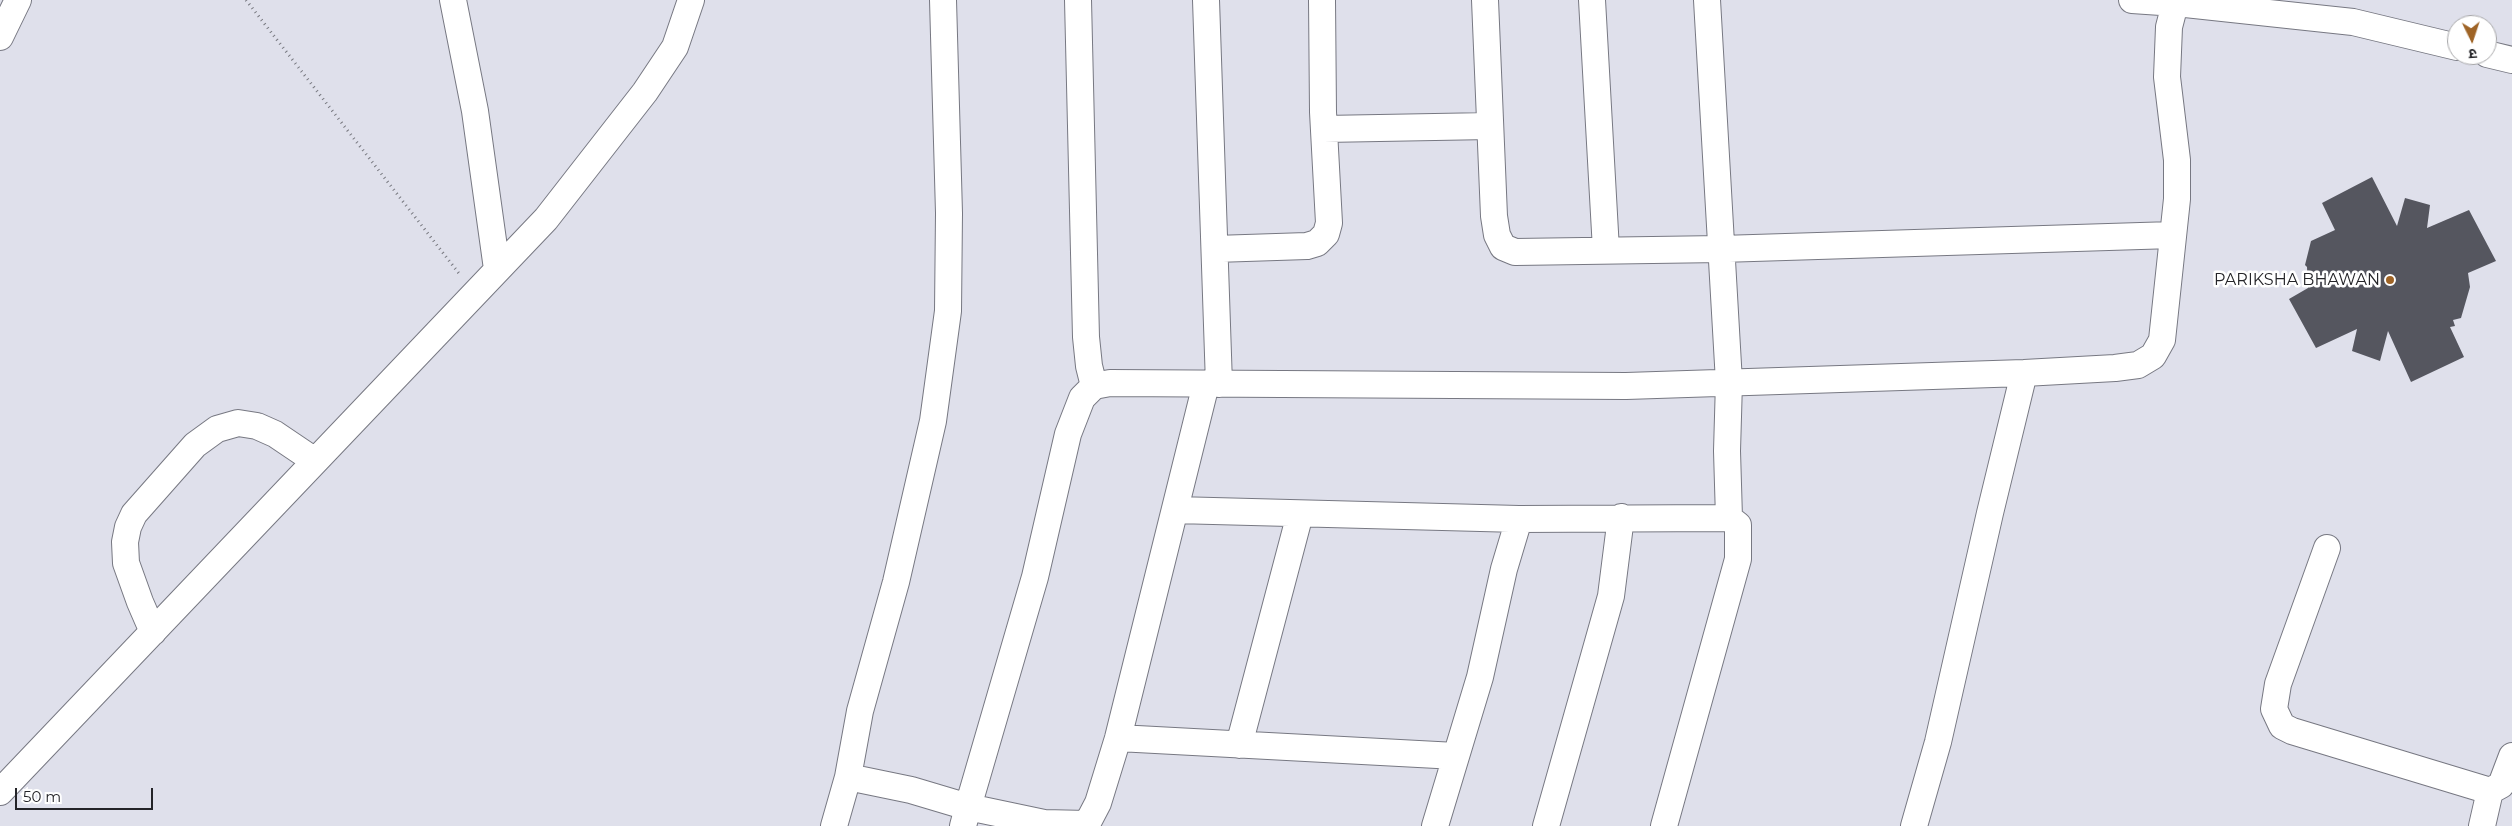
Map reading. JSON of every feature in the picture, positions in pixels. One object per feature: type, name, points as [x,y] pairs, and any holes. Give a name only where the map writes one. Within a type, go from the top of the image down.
[{"type":"street","points":[[0,37],[18,0]]},
{"type":"street","points":[[453,0],[475,111],[497,269]]},
{"type":"street","points":[[0,792],[546,218],[646,92],[675,47],[691,0]]},
{"type":"street","points":[[834,826],[848,777],[860,711],[896,582],[933,421],[948,311],[949,213],[943,0]]},
{"type":"street","points":[[1078,0],[1086,337],[1089,366],[1094,386]]},
{"type":"street","points":[[848,777],[910,790],[966,817],[1087,824],[1098,803],[1118,738],[1175,510],[1213,384],[1215,249],[1206,0]]},
{"type":"street","points":[[1215,249],[1307,246],[1318,243],[1326,234],[1329,223],[1324,129],[1322,0]]},
{"type":"street","points":[[1485,0],[1494,216],[1497,234],[1503,247],[1514,252],[1721,249],[2173,235]]},
{"type":"street","points":[[1592,0],[1606,250]]},
{"type":"street","points":[[1707,0],[1729,382],[1728,518]]},
{"type":"street","points":[[2132,0],[2176,1],[2353,22],[2447,45]]},
{"type":"street","points":[[966,817],[1035,577],[1068,434],[1082,398],[1094,386],[1110,383],[1626,386],[2024,374],[2138,365],[2153,356],[2162,340],[2177,199],[2177,160],[2167,76],[2169,27],[2176,1]]},
{"type":"street","points":[[2497,56],[2512,60]]},
{"type":"street","points":[[1324,129],[1490,126]]},
{"type":"street","points":[[1914,826],[1938,742],[2024,374]]},
{"type":"street","points":[[154,632],[140,602],[126,563],[125,542],[128,527],[134,514],[195,445],[217,429],[238,424],[257,426],[275,434],[315,461]]},
{"type":"street","points":[[1175,510],[1519,519],[1621,517],[1728,518],[1738,525],[1738,558],[1664,826]]},
{"type":"street","points":[[1239,744],[1300,514]]},
{"type":"street","points":[[1546,826],[1611,596],[1621,517]]},
{"type":"street","points":[[1435,826],[1480,677],[1504,568],[1519,519]]},
{"type":"street","points":[[2327,548],[2278,684],[2274,709],[2282,726],[2301,734],[2490,791],[2501,785],[2512,756]]},
{"type":"street","points":[[1118,738],[1456,756]]},
{"type":"street","points":[[2482,826],[2490,791]]},
{"type":"path","points":[[246,0],[474,293]]},
{"type":"building","name":"PARIKSHA BHAWAN","points":[[2372,177],[2397,226],[2405,198],[2430,205],[2427,228],[2469,210],[2496,261],[2468,273],[2470,287],[2461,318],[2453,320],[2455,326],[2450,327],[2464,357],[2411,382],[2388,331],[2380,361],[2352,351],[2357,329],[2316,348],[2289,299],[2308,288],[2307,267],[2305,265],[2311,241],[2335,230],[2322,203]]},
{"type":"place","name":"PARIKSHA BHAWAN","points":[[2390,280]]}]
